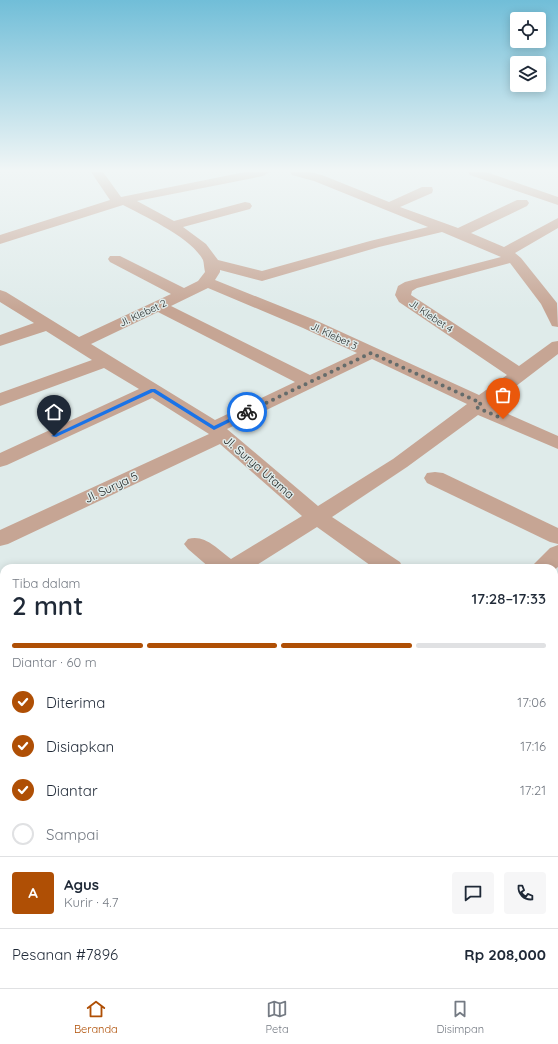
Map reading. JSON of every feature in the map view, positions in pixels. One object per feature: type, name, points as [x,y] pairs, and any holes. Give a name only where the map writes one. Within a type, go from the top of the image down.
[{"type":"street","points":[[0,239],[67,218]]},
{"type":"street","points":[[156,218],[172,226],[198,244],[208,254],[212,263],[207,282]]},
{"type":"street","points":[[172,226],[201,218]]},
{"type":"street","points":[[417,218],[460,233],[509,255],[553,301],[558,322]]},
{"type":"street","points":[[460,233],[491,218]]},
{"type":"street","points":[[509,255],[558,222]]},
{"type":"street","points":[[212,263],[262,276],[442,228]]},
{"type":"street","name":"Jl. Klebet 4","points":[[509,255],[411,284],[404,289],[403,295],[405,299],[520,375]]},
{"type":"street","points":[[115,259],[184,294]]},
{"type":"street","name":"Jl. Klebet 2","points":[[78,344],[207,282]]},
{"type":"street","name":"Jl. Klebet 3","points":[[207,282],[243,295],[371,353],[558,443]]},
{"type":"street","name":"Jl. Surya Utama","points":[[0,296],[48,324],[218,432],[317,517],[385,564]]},
{"type":"street","points":[[158,306],[310,382]]},
{"type":"street","points":[[0,340],[48,324]]},
{"type":"street","points":[[241,564],[317,517],[400,463],[558,346]]},
{"type":"street","name":"Jl. Surya 5","points":[[0,539],[218,432],[310,382],[371,353]]},
{"type":"street","points":[[0,400],[106,361]]},
{"type":"street","points":[[0,461],[153,390]]},
{"type":"street","points":[[435,478],[558,537]]},
{"type":"street","points":[[196,544],[221,564]]},
{"type":"street","points":[[546,564],[558,553]]},
{"type":"way so far","points":[[247,412],[371,353],[481,403],[476,407],[503,419]]},
{"type":"route","points":[[54,436],[153,390],[214,428],[247,412]]}]
